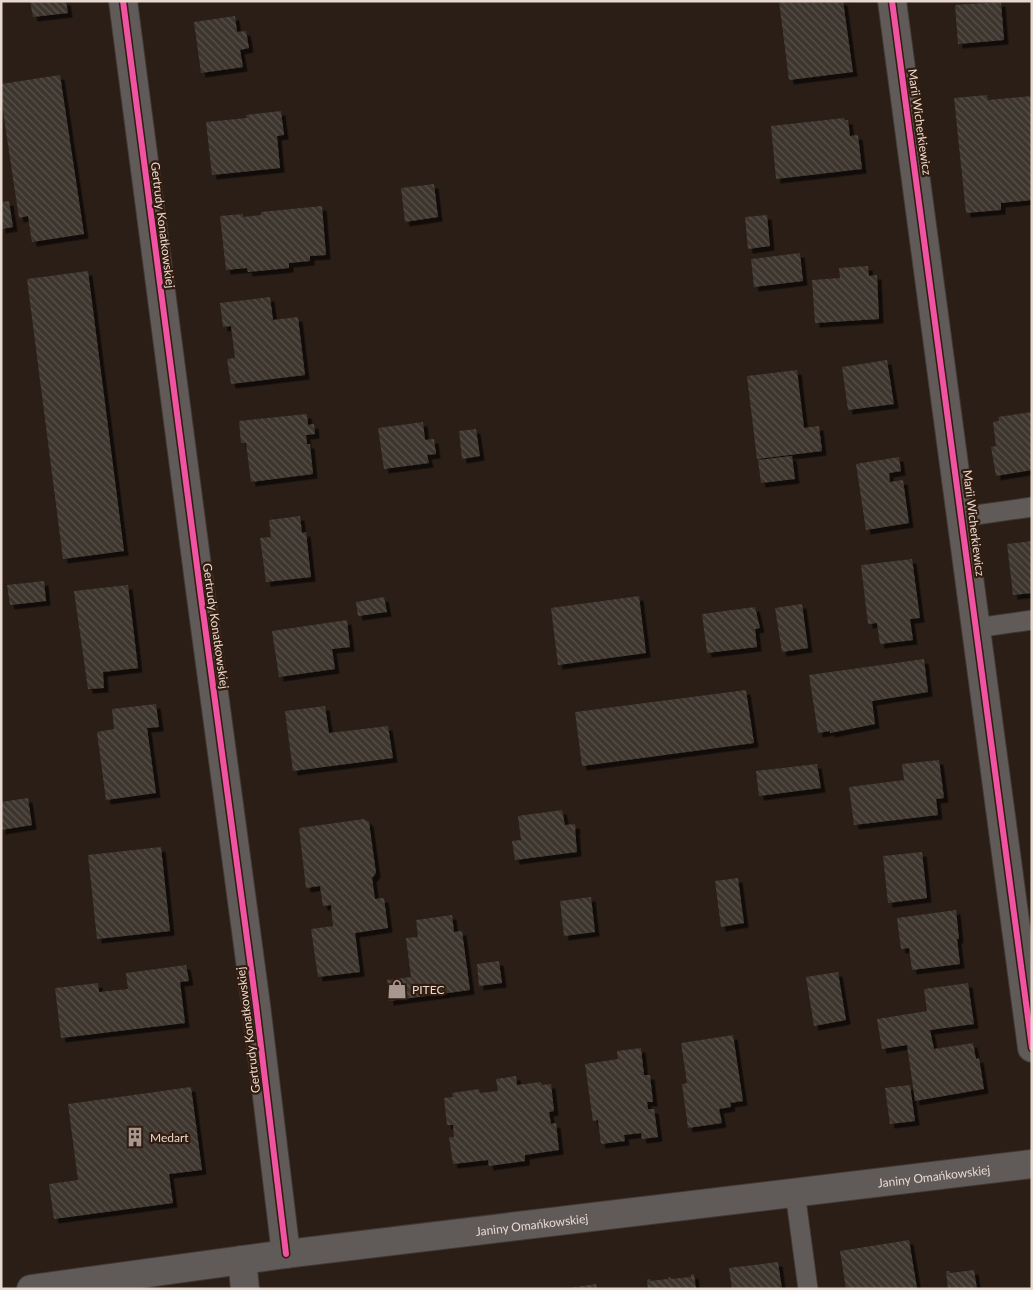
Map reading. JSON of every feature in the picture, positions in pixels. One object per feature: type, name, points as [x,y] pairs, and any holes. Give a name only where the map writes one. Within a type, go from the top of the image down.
[{"type":"street","name":"Gertrudy Konatkowskiej","points":[[123,1],[255,995],[286,1254]]},
{"type":"street","name":"Marii Wicherkiewicz","points":[[892,1],[1032,1048]]},
{"type":"street","name":"Janiny Omańkowskiej","points":[[31,1289],[286,1254],[1032,1164]]},
{"type":"street","points":[[242,1260],[245,1289]]},
{"type":"lane","name":"Marii Wicherkiewicz","points":[[962,517],[1032,508]]},
{"type":"lane","points":[[976,628],[1032,620]]},
{"type":"lane","points":[[795,1192],[808,1289]]},
{"type":"building","points":[[30,1],[66,1],[68,13],[33,17]]},
{"type":"building","points":[[779,1],[843,1],[853,72],[789,80]]},
{"type":"building","points":[[1001,2],[1004,40],[958,44],[955,5]]},
{"type":"building","points":[[235,16],[237,32],[246,31],[249,48],[240,50],[243,67],[201,73],[194,22]]},
{"type":"building","points":[[60,75],[84,234],[32,242],[28,216],[19,218],[1,98],[1,84]]},
{"type":"building","points":[[987,95],[988,100],[1032,96],[1032,200],[1001,203],[1001,210],[966,213],[954,98]]},
{"type":"building","points":[[281,111],[284,135],[277,136],[280,168],[212,175],[206,122],[247,118],[246,115]]},
{"type":"building","points":[[844,118],[848,120],[850,136],[858,135],[862,169],[776,179],[771,126]]},
{"type":"building","points":[[434,184],[438,217],[405,222],[401,188]]},
{"type":"building","points":[[9,201],[13,227],[1,229],[1,202]]},
{"type":"building","points":[[322,206],[326,255],[310,256],[310,261],[289,263],[289,268],[248,272],[247,268],[226,270],[220,216],[243,214],[243,217],[261,215],[261,212]]},
{"type":"building","points":[[767,215],[770,246],[748,249],[745,217]]},
{"type":"building","points":[[800,253],[803,281],[754,287],[751,259]]},
{"type":"building","points":[[868,266],[869,276],[877,275],[879,319],[815,323],[812,280],[840,278],[839,268]]},
{"type":"building","points":[[88,271],[124,551],[63,559],[27,279]]},
{"type":"building","points":[[270,297],[273,320],[298,317],[305,375],[231,384],[227,359],[235,358],[231,326],[223,327],[220,303]]},
{"type":"building","points":[[887,360],[894,404],[848,410],[842,367]]},
{"type":"building","points":[[797,370],[804,428],[819,426],[822,451],[757,459],[747,376]]},
{"type":"building","points":[[1032,412],[1032,470],[996,476],[991,447],[996,446],[993,422],[999,421],[998,417]]},
{"type":"building","points":[[307,414],[308,425],[314,424],[315,434],[306,435],[307,444],[310,444],[313,474],[251,482],[246,443],[241,443],[239,421]]},
{"type":"building","points":[[423,422],[425,440],[434,439],[436,454],[427,455],[429,463],[384,469],[378,428]]},
{"type":"building","points":[[476,429],[480,456],[462,459],[459,431]]},
{"type":"building","points":[[792,456],[795,479],[761,483],[758,460]]},
{"type":"building","points":[[899,457],[901,471],[889,473],[890,482],[903,480],[909,523],[866,530],[856,464]]},
{"type":"building","points":[[300,516],[302,533],[306,532],[311,577],[266,582],[260,538],[271,537],[269,520]]},
{"type":"building","points":[[1032,541],[1032,593],[1013,595],[1007,544]]},
{"type":"building","points":[[912,559],[920,618],[910,619],[913,640],[880,644],[877,623],[868,624],[861,565]]},
{"type":"building","points":[[44,581],[46,601],[10,605],[7,585]]},
{"type":"building","points":[[128,585],[138,668],[103,672],[104,688],[88,689],[74,591]]},
{"type":"building","points":[[639,596],[646,653],[558,665],[551,608]]},
{"type":"building","points":[[384,597],[387,612],[358,616],[356,602]]},
{"type":"building","points":[[802,604],[808,648],[782,652],[775,608]]},
{"type":"building","points":[[755,607],[760,628],[755,629],[757,647],[707,653],[702,614]]},
{"type":"building","points":[[347,620],[350,647],[332,649],[335,669],[279,677],[272,631]]},
{"type":"building","points":[[924,659],[928,692],[872,701],[875,724],[830,733],[830,731],[818,733],[809,675]]},
{"type":"building","points":[[746,690],[754,743],[582,766],[575,712]]},
{"type":"building","points":[[156,704],[159,727],[147,728],[156,793],[106,800],[97,732],[114,729],[112,709]]},
{"type":"building","points":[[325,706],[329,733],[388,726],[393,758],[293,771],[285,711]]},
{"type":"building","points":[[939,760],[944,798],[936,799],[938,815],[854,825],[849,787],[904,780],[902,764]]},
{"type":"building","points":[[817,764],[821,788],[759,796],[756,771]]},
{"type":"building","points":[[28,798],[32,825],[1,830],[1,802]]},
{"type":"building","points":[[562,810],[565,825],[575,824],[577,852],[515,860],[512,841],[521,840],[518,816]]},
{"type":"building","points":[[364,819],[369,822],[376,873],[372,878],[375,899],[384,898],[388,928],[355,933],[360,972],[318,977],[311,929],[333,926],[331,905],[323,906],[320,886],[306,888],[299,828]]},
{"type":"building","points":[[161,847],[170,931],[97,939],[88,855]]},
{"type":"building","points":[[922,852],[927,898],[888,903],[883,856]]},
{"type":"building","points":[[738,878],[744,923],[721,927],[715,881]]},
{"type":"building","points":[[591,897],[595,932],[564,936],[560,901]]},
{"type":"building","points":[[956,910],[960,964],[912,970],[909,948],[901,949],[897,918]]},
{"type":"building","points":[[452,915],[454,932],[462,931],[470,990],[389,1001],[387,980],[411,977],[406,938],[418,937],[416,920]]},
{"type":"building","points":[[499,961],[502,983],[479,986],[477,964]]},
{"type":"building","points":[[186,965],[189,981],[180,982],[185,1023],[61,1038],[55,988],[98,983],[99,992],[128,989],[126,973]]},
{"type":"building","points":[[838,972],[846,1020],[814,1026],[806,977]]},
{"type":"building","points":[[968,983],[974,1024],[930,1030],[934,1049],[973,1043],[976,1059],[979,1058],[984,1089],[915,1101],[907,1045],[882,1049],[877,1019],[927,1011],[924,989]]},
{"type":"building","points":[[733,1035],[743,1101],[730,1103],[731,1107],[719,1109],[722,1123],[688,1128],[682,1084],[687,1083],[681,1043]]},
{"type":"building","points":[[641,1048],[644,1075],[650,1075],[653,1102],[647,1102],[648,1109],[654,1109],[658,1137],[642,1139],[641,1133],[624,1135],[625,1141],[601,1144],[598,1120],[593,1121],[585,1064],[618,1059],[617,1051]]},
{"type":"building","points":[[516,1076],[517,1085],[541,1082],[542,1085],[551,1084],[554,1111],[549,1112],[551,1124],[556,1123],[559,1150],[525,1155],[525,1161],[489,1166],[488,1160],[453,1164],[449,1137],[454,1137],[453,1125],[447,1125],[444,1098],[453,1097],[452,1093],[479,1089],[480,1093],[498,1091],[496,1079]]},
{"type":"building","points":[[910,1085],[915,1121],[890,1124],[885,1088]]},
{"type":"building","name":"Medart","points":[[191,1087],[202,1170],[169,1174],[173,1203],[54,1219],[49,1184],[78,1180],[68,1104]]},
{"type":"building","points":[[909,1240],[917,1288],[846,1289],[840,1251]]},
{"type":"building","points":[[778,1262],[782,1289],[732,1289],[729,1268]]},
{"type":"building","points":[[974,1270],[977,1289],[948,1289],[946,1271],[950,1273]]},
{"type":"building","points":[[694,1274],[696,1289],[648,1289],[647,1280],[650,1279],[650,1281],[668,1279],[670,1277],[671,1279],[691,1277]]},
{"type":"building","points":[[596,1284],[597,1289],[570,1289],[570,1288]]},
{"type":"cycle path","points":[[123,1],[256,1005],[286,1254]]},
{"type":"cycle path","points":[[892,1],[1032,1048]]},
{"type":"place","name":"PITEC","points":[[397,989]]},
{"type":"place","name":"Medart","points":[[135,1137]]}]
